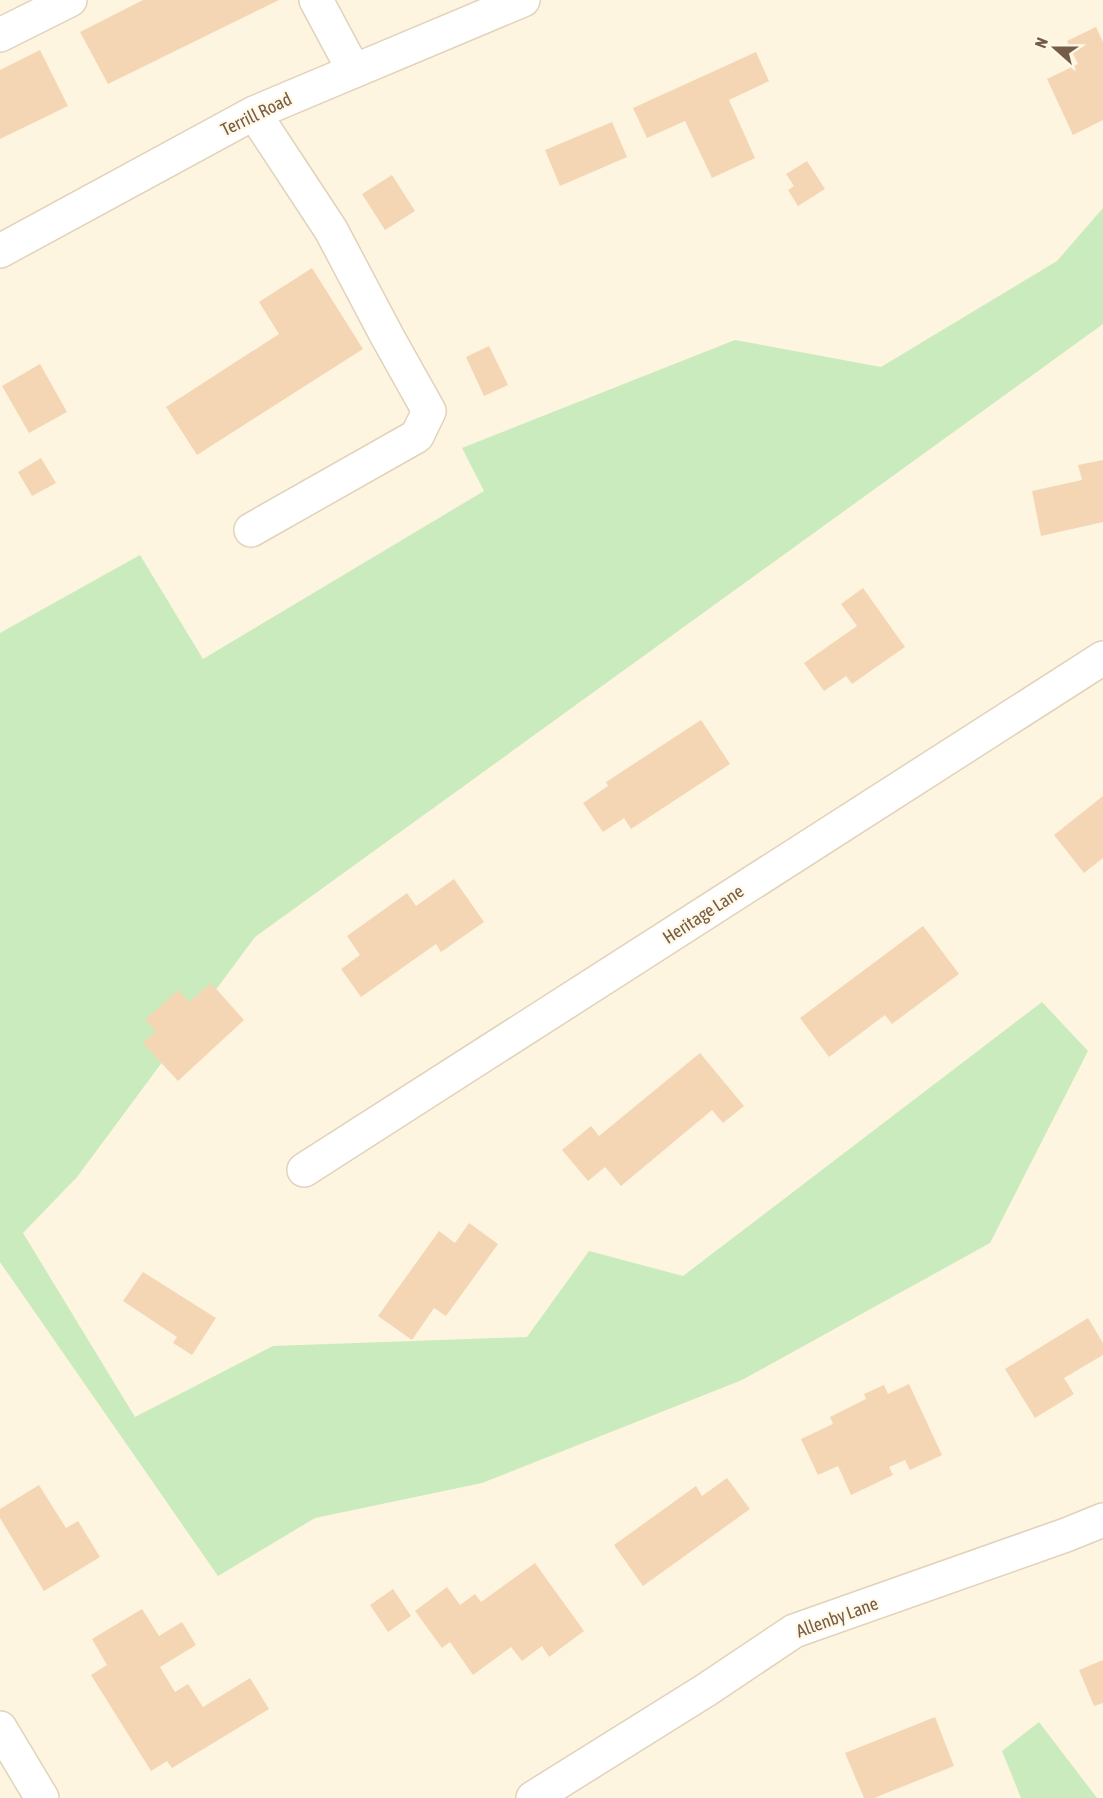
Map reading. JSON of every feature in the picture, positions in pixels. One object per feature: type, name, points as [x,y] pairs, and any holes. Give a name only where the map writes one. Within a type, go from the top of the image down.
[{"type":"street","points":[[0,35],[70,0]]},
{"type":"street","points":[[316,0],[354,71]]},
{"type":"street","name":"Terrill Road","points":[[0,251],[254,113],[523,0]]},
{"type":"street","points":[[251,530],[417,436],[429,411],[331,230],[254,113]]},
{"type":"street","name":"Heritage Lane","points":[[304,1170],[1103,658]]},
{"type":"street","name":"Allenby Lane","points":[[533,1798],[706,1690],[794,1631],[1066,1536],[1103,1520]]},
{"type":"street","points":[[0,1728],[42,1798]]},
{"type":"green space","points":[[1103,208],[1103,324],[255,937],[77,1177],[23,1233],[135,1417],[273,1346],[527,1337],[589,1251],[683,1276],[1042,1002],[1088,1051],[990,1243],[742,1380],[482,1483],[315,1518],[218,1576],[0,1262],[0,633],[140,555],[203,659],[484,491],[462,448],[735,340],[881,367],[1057,261]]},
{"type":"green space","points":[[1039,1722],[1097,1798],[1021,1798],[1002,1751]]},
{"type":"building","points":[[143,0],[279,0],[108,84],[80,32]]},
{"type":"building","points":[[1096,27],[1103,42],[1103,120],[1073,135],[1047,79],[1078,64],[1067,41]]},
{"type":"building","points":[[40,50],[68,106],[0,139],[0,70]]},
{"type":"building","points":[[756,52],[769,81],[729,100],[755,158],[712,178],[685,121],[647,138],[633,108]]},
{"type":"building","points":[[612,122],[627,157],[560,186],[545,150]]},
{"type":"building","points":[[807,161],[825,189],[798,206],[788,190],[794,186],[786,174]]},
{"type":"building","points":[[392,175],[415,211],[385,230],[362,194]]},
{"type":"building","points":[[312,268],[363,349],[197,455],[166,407],[279,334],[259,302]]},
{"type":"building","points":[[489,346],[508,385],[484,396],[466,357]]},
{"type":"building","points":[[40,364],[67,412],[29,433],[2,386]]},
{"type":"building","points":[[41,458],[56,483],[32,496],[18,472]]},
{"type":"building","points":[[1103,460],[1103,522],[1041,536],[1032,491],[1082,480],[1078,465]]},
{"type":"building","points":[[863,588],[905,647],[852,684],[846,676],[824,691],[804,663],[857,626],[841,604]]},
{"type":"building","points":[[701,720],[730,764],[631,829],[624,818],[603,832],[583,803],[608,786],[606,782]]},
{"type":"building","points":[[1103,796],[1103,858],[1084,873],[1054,835]]},
{"type":"building","points":[[454,879],[484,922],[441,952],[436,944],[361,997],[341,969],[360,955],[347,936],[407,893],[416,906]]},
{"type":"building","points":[[923,926],[959,974],[892,1024],[885,1015],[829,1057],[800,1018]]},
{"type":"building","points":[[211,983],[244,1020],[178,1081],[143,1043],[156,1031],[145,1020],[178,990],[189,1002]]},
{"type":"building","points":[[700,1053],[744,1106],[723,1123],[712,1110],[621,1186],[605,1167],[588,1181],[562,1150],[591,1126],[599,1136]]},
{"type":"building","points":[[469,1223],[498,1244],[446,1316],[434,1308],[412,1340],[378,1316],[439,1231],[455,1243]]},
{"type":"building","points":[[143,1272],[216,1318],[192,1355],[173,1343],[177,1337],[123,1301]]},
{"type":"building","points":[[1088,1318],[1103,1343],[1103,1355],[1064,1378],[1074,1394],[1035,1418],[1005,1369]]},
{"type":"building","points":[[909,1384],[942,1455],[910,1470],[905,1460],[889,1467],[893,1475],[851,1495],[838,1466],[818,1475],[801,1439],[833,1424],[830,1417],[866,1399],[864,1394],[884,1385],[888,1394]]},
{"type":"building","points":[[727,1478],[750,1509],[643,1586],[614,1545],[696,1486],[702,1496]]},
{"type":"building","points":[[39,1485],[66,1528],[78,1521],[100,1557],[44,1591],[0,1518],[0,1509]]},
{"type":"building","points":[[535,1563],[584,1631],[549,1657],[542,1646],[522,1661],[511,1647],[473,1675],[450,1642],[442,1648],[415,1611],[447,1587],[460,1605],[475,1594],[481,1602]]},
{"type":"building","points":[[393,1589],[411,1616],[388,1632],[370,1605]]},
{"type":"building","points":[[142,1609],[159,1636],[182,1622],[196,1645],[160,1667],[175,1692],[188,1684],[203,1707],[250,1678],[269,1709],[172,1768],[167,1761],[151,1771],[91,1675],[107,1665],[92,1639]]},
{"type":"building","points":[[1103,1660],[1103,1703],[1094,1706],[1079,1670]]},
{"type":"building","points":[[935,1717],[954,1766],[874,1798],[864,1798],[845,1753]]}]
